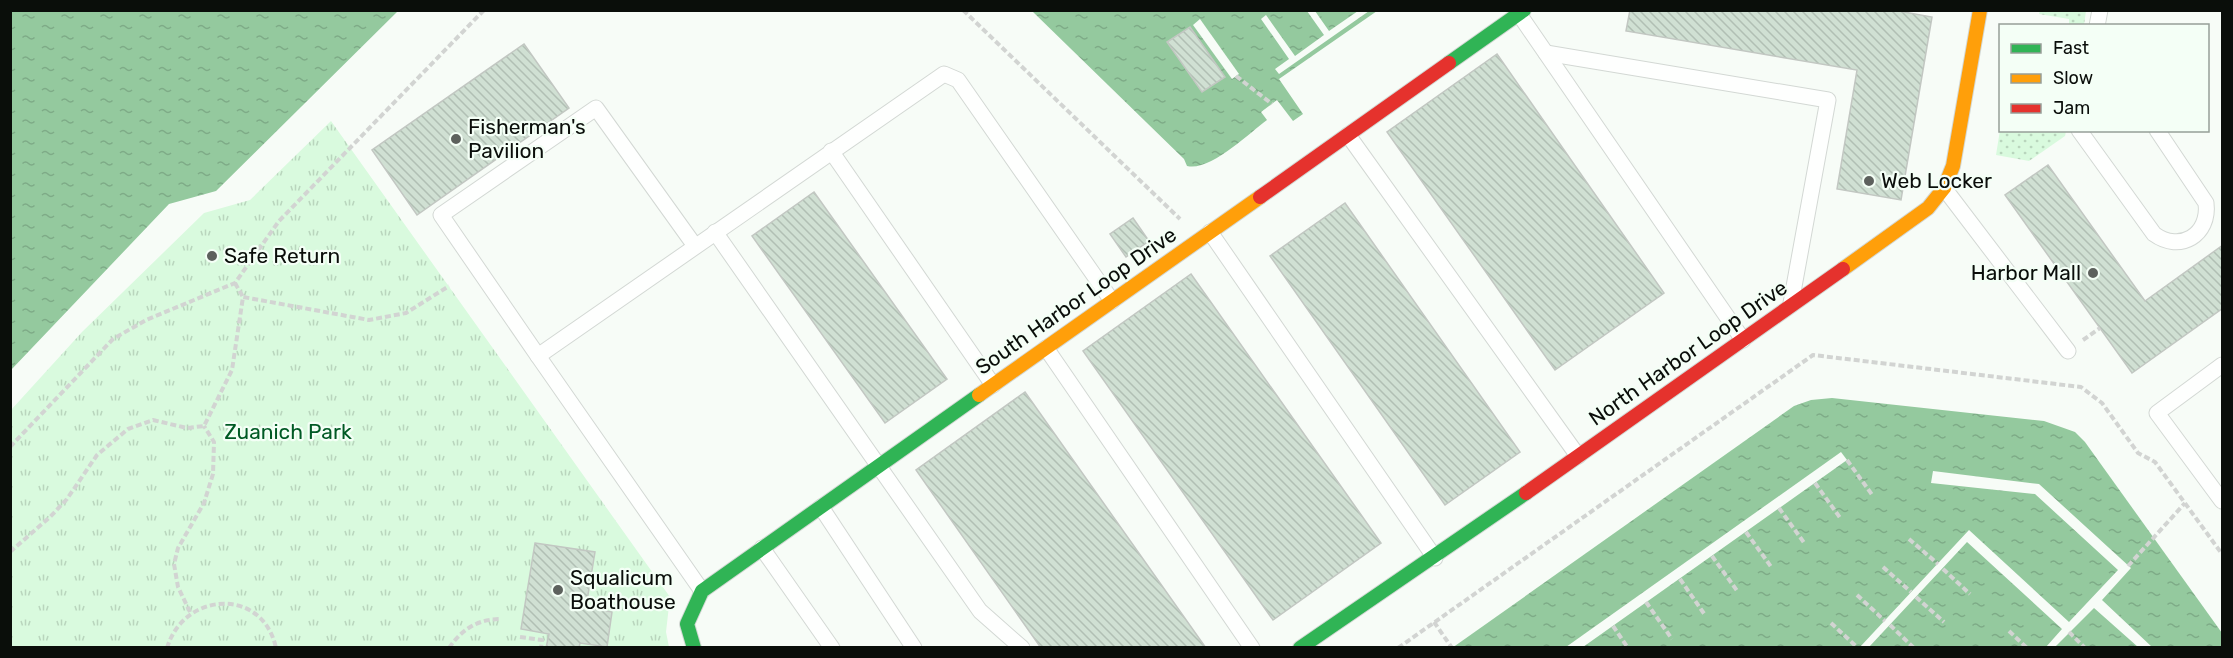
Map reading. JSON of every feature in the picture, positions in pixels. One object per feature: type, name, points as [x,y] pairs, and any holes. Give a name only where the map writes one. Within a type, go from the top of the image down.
[{"type":"street","name":"North Harbor Loop Drive","points":[[1300,648],[1435,558],[1928,208],[1944,188],[1953,166],[1980,10]]},
{"type":"street","name":"South Harbor Loop Drive","points":[[694,648],[687,624],[702,591],[1521,12]]},
{"type":"lane","points":[[1521,12],[1546,53],[1743,340]]},
{"type":"lane","points":[[1546,53],[1828,100],[1791,306]]},
{"type":"lane","points":[[538,356],[939,75],[949,74],[958,80],[1112,301]]},
{"type":"lane","points":[[695,246],[596,108],[441,215],[702,591]]},
{"type":"lane","points":[[2080,132],[2154,234],[2172,243],[2182,242],[2200,232],[2207,213],[2206,203],[2158,132]]},
{"type":"lane","points":[[1348,135],[1578,456]]},
{"type":"lane","points":[[831,151],[993,385]]},
{"type":"lane","points":[[1944,188],[2068,351]]},
{"type":"lane","points":[[715,232],[980,611],[1022,648]]},
{"type":"lane","points":[[1210,232],[1435,558]]},
{"type":"lane","points":[[1046,348],[1252,648]]},
{"type":"lane","points":[[2223,364],[2157,412],[2223,501]]},
{"type":"lane","points":[[821,507],[914,648]]},
{"type":"lane","points":[[762,548],[832,648]]},
{"type":"path","points":[[10,447],[113,339],[146,320],[235,284],[279,220],[484,10]]},
{"type":"path","points":[[963,10],[1178,216],[1197,242]]},
{"type":"path","points":[[1236,76],[1272,104]]},
{"type":"path","points":[[204,426],[232,370],[243,297],[235,284]]},
{"type":"path","points":[[243,297],[369,320],[406,313],[449,286]]},
{"type":"path","points":[[1398,648],[1813,355],[2081,387],[2102,403],[2138,453],[2155,462],[2223,554]]},
{"type":"path","points":[[10,552],[50,517],[67,499],[98,455],[128,429],[153,420],[187,428],[204,426]]},
{"type":"path","points":[[190,612],[178,587],[174,564],[178,548],[204,503],[213,474],[214,442],[204,426]]},
{"type":"path","points":[[1847,460],[1873,496]]},
{"type":"path","points":[[1815,483],[1841,519]]},
{"type":"path","points":[[2128,566],[2186,503]]},
{"type":"path","points":[[1779,508],[1805,544]]},
{"type":"path","points":[[1746,532],[1772,568]]},
{"type":"path","points":[[1910,539],[1938,564]]},
{"type":"path","points":[[1712,555],[1738,592]]},
{"type":"path","points":[[1883,567],[1911,592]]},
{"type":"path","points":[[1943,569],[1970,594]]},
{"type":"path","points":[[1680,579],[1706,615]]},
{"type":"path","points":[[1857,595],[1885,621]]},
{"type":"path","points":[[1916,597],[1944,622]]},
{"type":"path","points":[[167,648],[170,635],[181,620],[190,612],[215,603],[233,604],[251,611],[265,623],[276,648]]},
{"type":"path","points":[[1646,603],[1672,639]]},
{"type":"path","points":[[449,648],[459,633],[473,624],[501,619]]},
{"type":"path","points":[[1434,622],[1452,648]]},
{"type":"path","points":[[1831,623],[1858,648]]},
{"type":"path","points":[[1613,626],[1628,648]]},
{"type":"path","points":[[1890,626],[1914,648]]},
{"type":"path","points":[[2009,632],[2027,648]]},
{"type":"path","points":[[2069,632],[2085,648]]},
{"type":"path","points":[[520,637],[542,640],[540,648]]},
{"type":"green space","points":[[2040,10],[2086,10],[2084,24],[2069,24],[2069,19],[2039,14]]},
{"type":"green space","name":"Zuanich Park","points":[[331,121],[670,597],[666,632],[669,647],[11,648],[11,410],[82,332],[204,213],[250,200]]},
{"type":"green space","points":[[2000,132],[2066,132],[2065,136],[2029,161],[1996,155]]},
{"type":"water","points":[[11,10],[398,11],[216,191],[169,204],[11,370]]},
{"type":"water","points":[[1032,11],[1377,11],[1279,79],[1303,114],[1293,121],[1277,100],[1261,112],[1267,120],[1240,142],[1207,163],[1187,166],[1184,159]]},
{"type":"water","points":[[1832,398],[2044,421],[2075,432],[2085,442],[2222,633],[2222,648],[1452,648],[1794,406],[1811,400]]},
{"type":"pier","points":[[1307,11],[1315,11],[1329,31],[1358,11],[1369,11],[1279,74],[1275,69],[1289,59],[1261,19],[1266,15],[1295,56],[1324,35]]},
{"type":"pier","points":[[1200,19],[1239,74],[1232,79],[1193,25]]},
{"type":"pier","points":[[1841,452],[1847,460],[1583,647],[1566,647]]},
{"type":"pier","points":[[1933,471],[2039,484],[2131,568],[2102,600],[2152,647],[2138,647],[2094,608],[2055,647],[2046,647],[2062,629],[1967,542],[1869,647],[1860,647],[1969,530],[2069,622],[2118,570],[2035,494],[1931,483]]},
{"type":"building","points":[[1630,10],[1893,10],[1932,17],[1901,200],[1837,189],[1857,70],[1626,31]]},
{"type":"building","points":[[1190,27],[1225,77],[1202,92],[1167,42]]},
{"type":"building","name":"Fisherman's Pavilion","points":[[524,44],[569,108],[417,215],[372,150]]},
{"type":"building","points":[[1497,54],[1664,293],[1555,370],[1387,132]]},
{"type":"building","name":"Harbor Mall","points":[[2048,165],[2145,301],[2223,245],[2223,308],[2132,373],[2005,195]]},
{"type":"building","points":[[814,192],[947,379],[885,423],[752,236]]},
{"type":"building","points":[[1345,203],[1520,452],[1445,505],[1270,256]]},
{"type":"building","points":[[1133,218],[1149,241],[1126,257],[1110,234]]},
{"type":"building","points":[[1191,274],[1381,543],[1273,620],[1083,351]]},
{"type":"building","points":[[1025,392],[1206,648],[1041,648],[916,470]]},
{"type":"building","name":"Squalicum Boathouse","points":[[535,543],[595,552],[586,607],[612,612],[607,647],[580,643],[579,648],[546,648],[549,634],[521,629]]},
{"type":"traffic: fast","points":[[1449,63],[1524,10]]},
{"type":"traffic: fast","points":[[694,648],[687,624],[702,591],[979,395]]},
{"type":"traffic: fast","points":[[1300,648],[1526,493]]},
{"type":"traffic: slow","points":[[1843,269],[1928,208],[1944,188],[1953,166],[1980,10]]},
{"type":"traffic: slow","points":[[979,395],[1260,197]]},
{"type":"traffic: jam","points":[[1260,197],[1449,63]]},
{"type":"traffic: jam","points":[[1526,493],[1843,269]]},
{"type":"place","name":"Fisherman's Pavilion","points":[[456,139]]},
{"type":"place","name":"Web Locker","points":[[1869,181]]},
{"type":"place","name":"Safe Return","points":[[212,256]]},
{"type":"place","name":"Harbor Mall","points":[[2093,273]]},
{"type":"place","name":"Squalicum Boathouse","points":[[558,590]]}]
